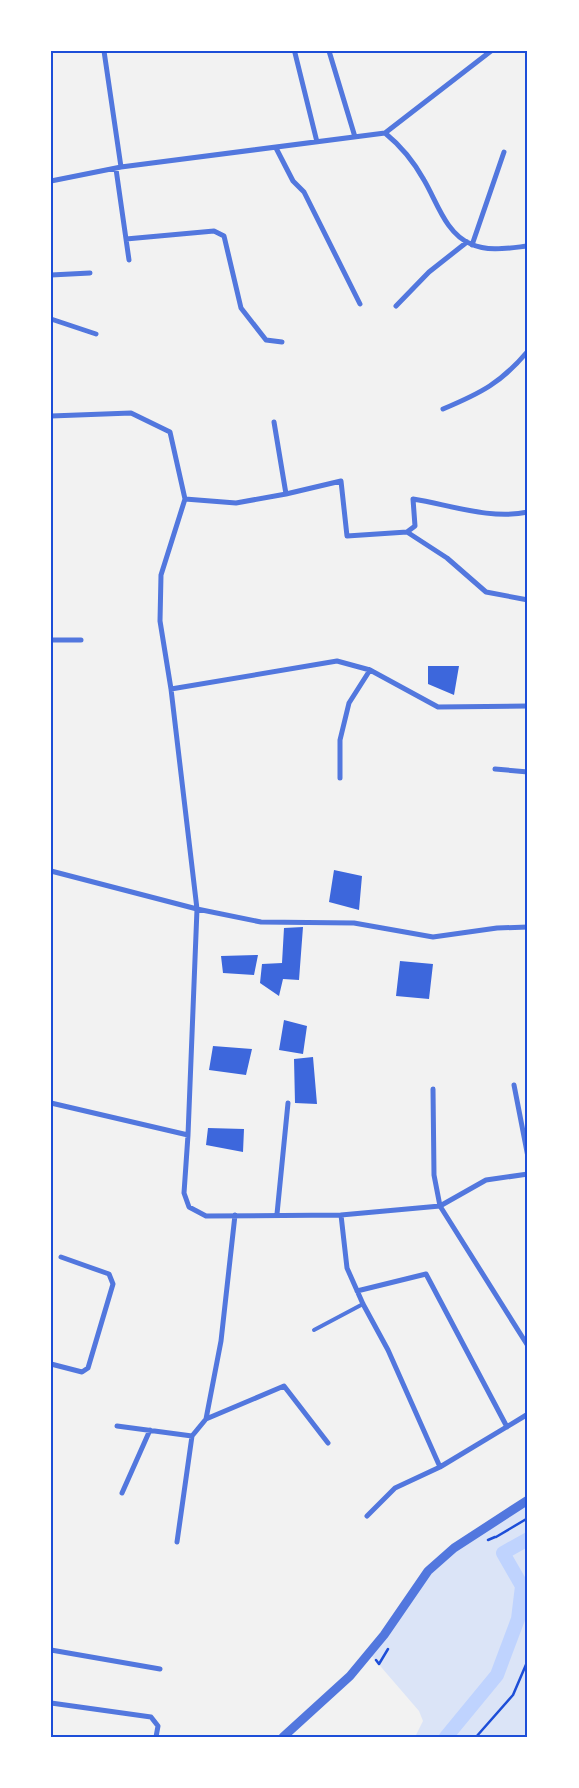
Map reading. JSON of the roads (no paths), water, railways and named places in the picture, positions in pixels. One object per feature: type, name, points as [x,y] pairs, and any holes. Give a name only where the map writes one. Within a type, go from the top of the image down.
[{"type":"street","points":[[104,51],[129,260]]},
{"type":"street","points":[[329,51],[355,137]]},
{"type":"street","points":[[51,181],[118,168],[385,133],[491,51]]},
{"type":"street","points":[[295,53],[317,142]]},
{"type":"street","points":[[385,133],[400,144],[423,178],[450,229],[470,244],[496,249],[528,246]]},
{"type":"street","points":[[276,148],[293,180],[304,192],[360,304]]},
{"type":"street","points":[[396,306],[429,272],[470,244],[504,152]]},
{"type":"street","points":[[126,239],[214,231],[224,236],[241,308],[266,340],[282,342]]},
{"type":"street","points":[[51,275],[90,273]]},
{"type":"street","points":[[51,320],[96,334]]},
{"type":"street","points":[[443,408],[483,392],[514,367],[528,351]]},
{"type":"street","points":[[51,416],[131,413],[170,432],[185,499],[161,575],[160,621],[171,689],[197,909],[184,1193],[189,1207],[206,1216],[341,1215],[440,1206],[486,1180],[528,1174]]},
{"type":"street","points":[[274,422],[286,494]]},
{"type":"street","points":[[185,499],[236,503],[341,481],[348,536],[408,532],[415,526],[413,499],[486,512],[514,515],[528,512]]},
{"type":"street","points":[[408,532],[447,558],[486,592],[528,600]]},
{"type":"street","points":[[51,640],[81,640]]},
{"type":"street","points":[[171,689],[337,662],[370,670],[438,707],[528,706]]},
{"type":"street","points":[[340,778],[340,740],[348,703],[370,670]]},
{"type":"street","points":[[495,770],[528,772]]},
{"type":"street","points":[[51,871],[197,909],[261,922],[354,923],[433,937],[497,928],[528,928]]},
{"type":"street","points":[[514,1085],[528,1157]]},
{"type":"street","points":[[433,1089],[434,1175],[440,1206],[528,1346]]},
{"type":"street","points":[[277,1214],[288,1102]]},
{"type":"street","points":[[51,1103],[188,1135]]},
{"type":"street","points":[[206,1419],[221,1341],[235,1215]]},
{"type":"street","points":[[341,1215],[347,1268],[363,1304],[388,1350],[440,1467]]},
{"type":"street","points":[[51,1364],[82,1372],[88,1368],[113,1284],[108,1274],[61,1256]]},
{"type":"street","points":[[357,1291],[426,1274],[507,1427]]},
{"type":"street","points":[[177,1542],[192,1436],[206,1419],[284,1386],[328,1443]]},
{"type":"street","points":[[367,1516],[395,1488],[440,1467],[528,1414]]},
{"type":"street","points":[[117,1426],[192,1436]]},
{"type":"street","points":[[122,1493],[150,1430]]},
{"type":"street","points":[[283,1737],[350,1676],[369,1653],[428,1571],[454,1548],[528,1500]]},
{"type":"street","points":[[51,1650],[160,1669]]},
{"type":"street","points":[[51,1703],[151,1717],[158,1726],[156,1737]]},
{"type":"lane","points":[[314,1330],[363,1304]]},
{"type":"waterway","points":[[446,1737],[497,1675],[518,1619],[522,1586],[503,1553],[528,1539]]}]
